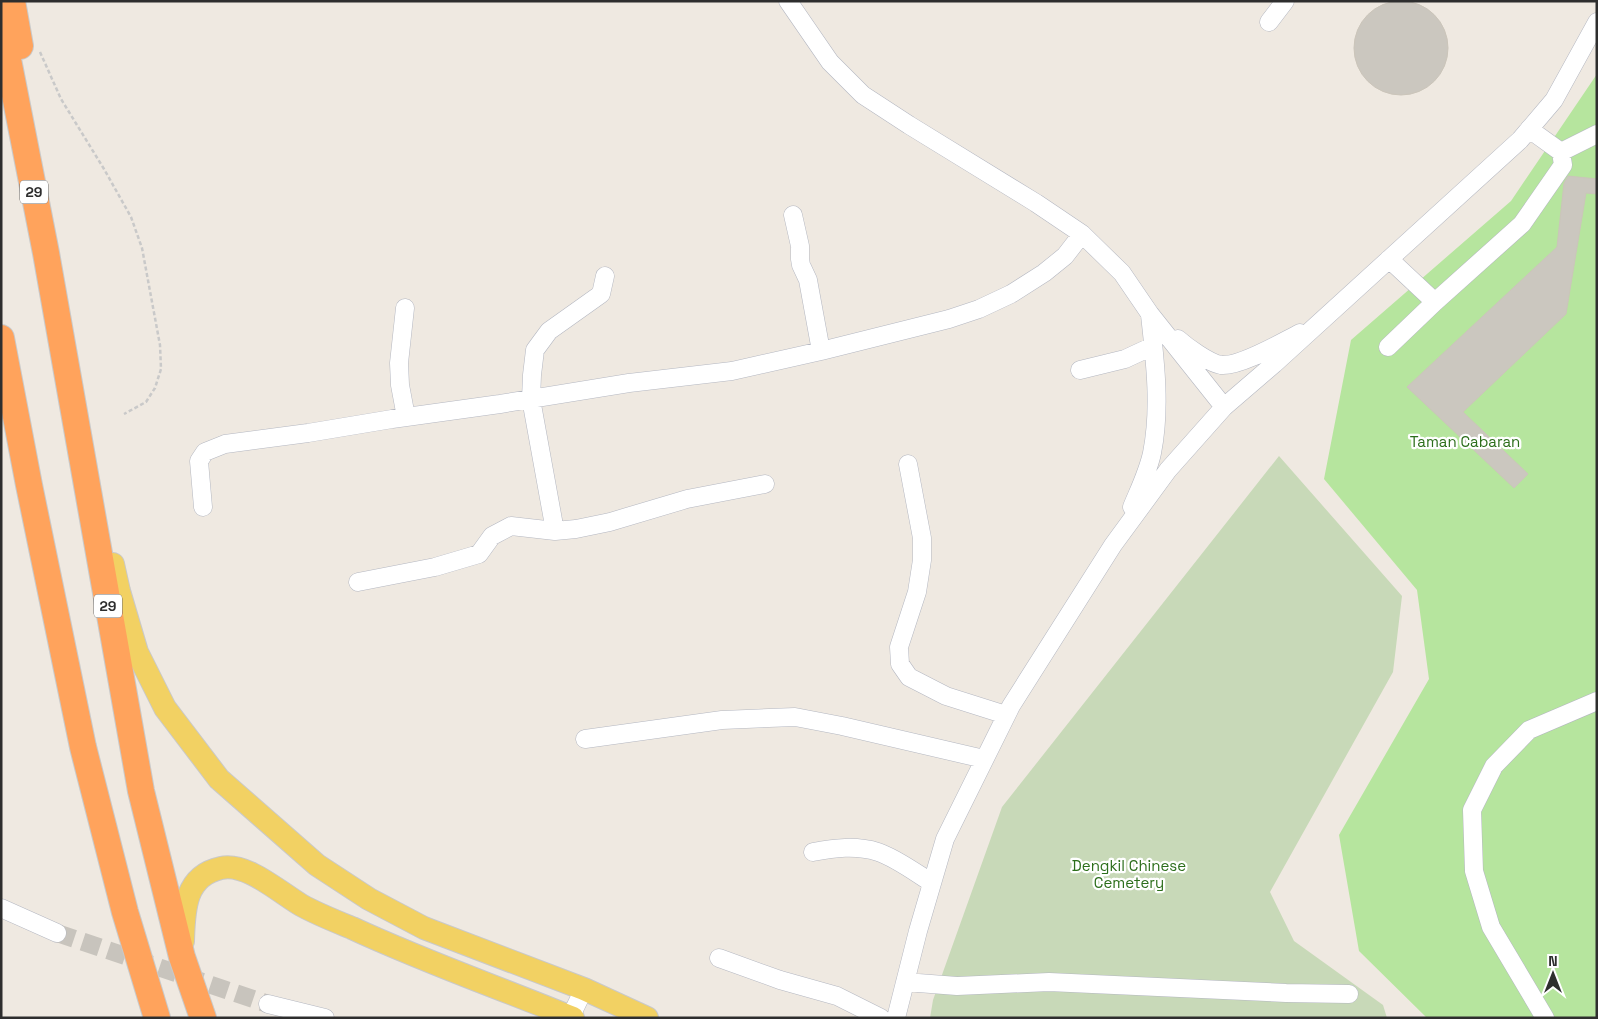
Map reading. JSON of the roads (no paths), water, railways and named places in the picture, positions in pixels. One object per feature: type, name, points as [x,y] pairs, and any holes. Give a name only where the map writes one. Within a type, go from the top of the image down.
[{"type":"highway","points":[[12,1],[24,70],[22,132]]},
{"type":"highway","name":"29","points":[[1,24],[46,253],[141,791],[182,957],[203,1018]]},
{"type":"highway","points":[[1,338],[83,747],[125,912],[157,1018]]},
{"type":"main road","points":[[46,253],[119,591],[137,652],[165,708],[219,779],[317,865],[369,900],[424,928],[584,990],[647,1018]]},
{"type":"main road","points":[[182,957],[187,897],[194,885],[206,874],[220,868],[241,868],[302,905],[389,945],[571,1017]]},
{"type":"street","points":[[788,1],[830,62],[863,95],[908,125],[1036,203],[1082,234],[1122,273],[1150,314],[1224,407]]},
{"type":"street","points":[[1269,22],[1285,1]]},
{"type":"street","points":[[896,1018],[918,931],[945,839],[1006,715],[1113,545],[1168,470],[1224,407],[1274,364],[1520,140],[1554,100],[1597,22]]},
{"type":"street","points":[[1388,347],[1522,224],[1563,165],[1561,152],[1530,128]]},
{"type":"street","points":[[1561,152],[1597,134]]},
{"type":"street","points":[[793,215],[800,246],[801,265],[808,280],[821,351]]},
{"type":"street","points":[[203,507],[199,461],[205,452],[225,444],[308,433],[629,383],[732,371],[821,351],[949,319],[979,309],[1011,294],[1044,273],[1064,256],[1082,234]]},
{"type":"street","points":[[1389,259],[1435,302]]},
{"type":"street","points":[[555,530],[531,399],[535,350],[549,331],[601,294],[605,276]]},
{"type":"street","points":[[405,308],[399,363],[400,385],[406,417]]},
{"type":"street","points":[[1150,314],[1182,343],[1200,355],[1221,365],[1241,362],[1316,325]]},
{"type":"street","points":[[1113,545],[1142,485],[1152,454],[1156,422],[1156,387],[1150,314]]},
{"type":"street","points":[[1080,370],[1125,359],[1154,346]]},
{"type":"street","points":[[908,464],[922,538],[922,560],[917,592],[900,647],[900,664],[908,677],[946,696],[1006,715]]},
{"type":"street","points":[[358,582],[435,567],[479,554],[492,536],[511,526],[555,530],[576,529],[610,522],[687,499],[765,484]]},
{"type":"street","points":[[1545,1018],[1491,927],[1474,871],[1472,810],[1494,766],[1530,730],[1597,701]]},
{"type":"street","points":[[585,739],[722,720],[795,717],[984,759]]},
{"type":"street","points":[[812,852],[849,847],[879,852],[932,883]]},
{"type":"street","points":[[1,908],[56,933]]},
{"type":"street","points":[[719,958],[780,980],[837,996],[880,1018]]},
{"type":"street","points":[[905,982],[957,986],[1049,982],[1348,994]]},
{"type":"street","points":[[571,1017],[584,990]]},
{"type":"street","points":[[268,1004],[325,1018]]},
{"type":"tunnel","points":[[57,933],[268,1004]]},
{"type":"park label","name":"Taman Cabaran","points":[[1465,442]]},
{"type":"park label","name":"Dengkil Chinese Cemetery","points":[[1129,874]]}]
